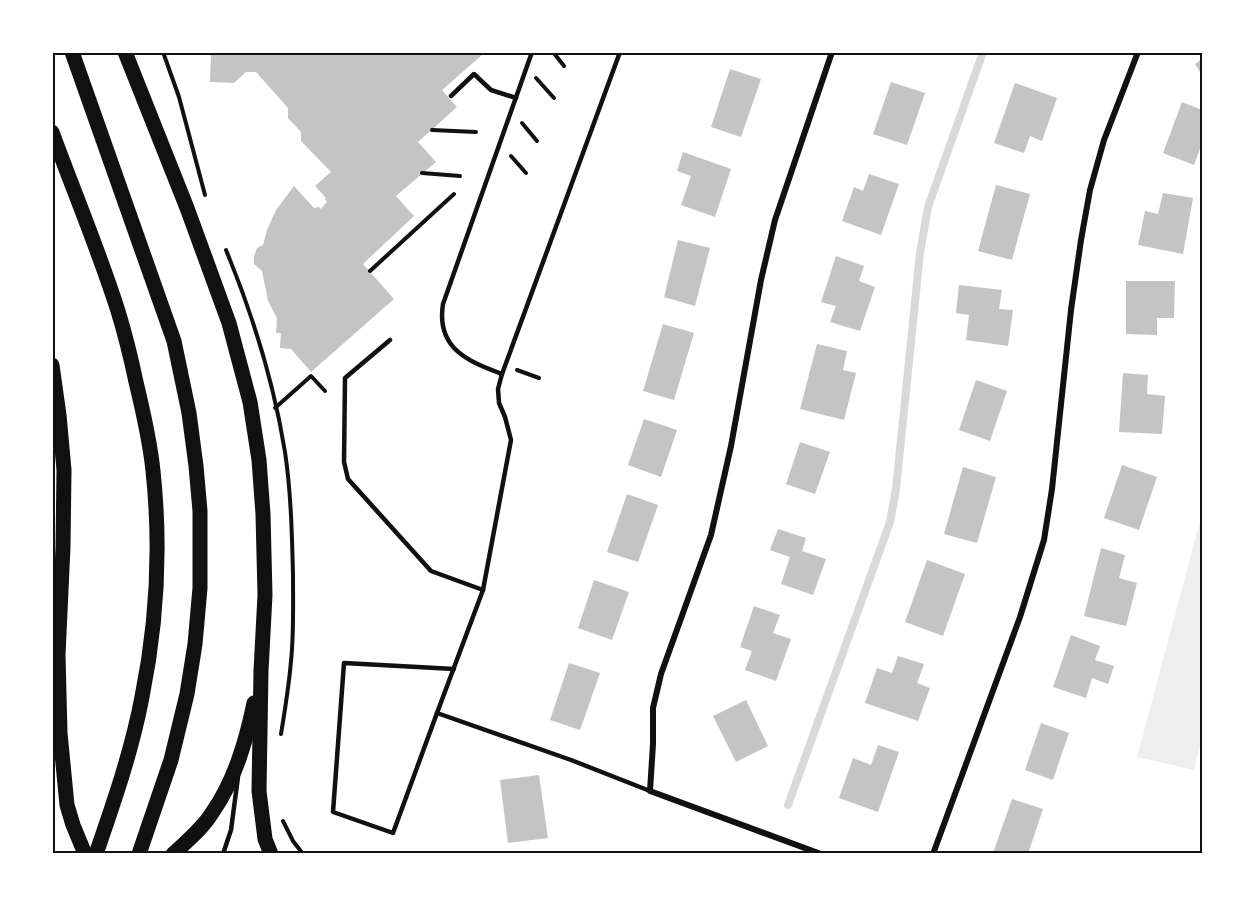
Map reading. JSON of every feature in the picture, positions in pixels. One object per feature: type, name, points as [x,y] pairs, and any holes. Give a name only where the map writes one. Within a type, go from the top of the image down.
[{"type":"main road","points":[[72,52],[174,341],[189,413],[200,511],[200,588],[195,644],[187,694],[171,760],[139,854]]},
{"type":"main road","points":[[124,52],[229,323],[250,402],[259,459],[265,595],[259,791],[265,839],[271,854]]},
{"type":"main road","points":[[52,132],[119,313],[146,423],[157,514],[156,584],[151,639],[142,696],[131,746],[96,854]]},
{"type":"main road","points":[[52,365],[64,470],[58,655],[60,733],[67,805],[85,854]]},
{"type":"main road","points":[[52,678],[58,655]]},
{"type":"main road","points":[[173,854],[196,833],[212,814],[224,794],[243,747],[261,671]]},
{"type":"street","points":[[821,854],[650,791],[653,708],[658,686],[711,535],[731,446],[761,280],[776,220],[832,52]]},
{"type":"street","points":[[933,854],[1020,618],[1044,540],[1052,489],[1071,310],[1090,190],[1104,140],[1138,52]]},
{"type":"lane","points":[[502,374],[480,366],[460,354],[449,343],[443,330],[441,317],[443,304],[532,52]]},
{"type":"lane","points":[[454,669],[344,663],[333,812],[393,833],[437,713],[454,669],[483,590],[511,440],[499,404],[498,388],[502,374],[620,52]]},
{"type":"lane","points":[[451,96],[474,74],[491,90],[516,98]]},
{"type":"lane","points":[[390,340],[345,378],[344,462],[348,479],[431,571],[483,590]]},
{"type":"lane","points":[[437,713],[571,760],[650,791]]},
{"type":"lane","points":[[223,854],[231,830],[243,747]]},
{"type":"path","points":[[553,52],[564,66]]},
{"type":"path","points":[[527,67],[554,98]]},
{"type":"path","points":[[512,110],[537,141]]},
{"type":"path","points":[[432,130],[476,132]]},
{"type":"path","points":[[500,143],[526,173]]},
{"type":"path","points":[[422,173],[460,176]]},
{"type":"path","points":[[370,272],[454,194]]},
{"type":"path","points":[[505,365],[539,378]]},
{"type":"path","points":[[275,408],[311,376],[325,391]]},
{"type":"shaded area","points":[[1202,490],[1202,736],[1194,770],[1137,757],[1200,521]]},
{"type":"building","points":[[208,52],[479,52],[482,55],[442,90],[457,107],[418,142],[436,162],[396,196],[414,216],[363,264],[394,299],[311,372],[291,349],[280,348],[281,333],[276,333],[277,318],[268,301],[262,271],[254,264],[254,256],[257,248],[263,245],[276,210],[294,186],[314,208],[321,209],[327,202],[326,198],[315,186],[331,172],[301,141],[301,132],[288,118],[288,108],[256,72],[246,72],[234,83],[210,82],[211,55]]},
{"type":"building","points":[[1202,59],[1202,75],[1195,64]]},
{"type":"building","points":[[730,69],[761,79],[741,137],[711,127]]},
{"type":"building","points":[[891,82],[925,93],[907,145],[873,134]]},
{"type":"building","points":[[1015,83],[1057,98],[1042,141],[1030,136],[1024,153],[994,143]]},
{"type":"building","points":[[1182,102],[1202,110],[1202,143],[1194,165],[1163,153]]},
{"type":"building","points":[[683,152],[731,169],[715,217],[681,205],[691,176],[677,171]]},
{"type":"building","points":[[869,174],[899,184],[881,235],[842,221],[854,187],[863,191]]},
{"type":"building","points":[[996,185],[1030,194],[1012,260],[978,251]]},
{"type":"building","points":[[1163,193],[1193,198],[1183,254],[1138,245],[1145,211],[1158,214]]},
{"type":"building","points":[[678,240],[710,248],[695,306],[664,297]]},
{"type":"building","points":[[836,256],[864,266],[859,281],[875,287],[860,331],[830,322],[836,306],[821,302]]},
{"type":"building","points":[[1126,281],[1175,281],[1174,318],[1157,318],[1157,335],[1126,334]]},
{"type":"building","points":[[959,285],[1002,290],[999,309],[1013,310],[1008,346],[966,340],[969,315],[956,313]]},
{"type":"building","points":[[663,324],[694,333],[674,400],[643,391]]},
{"type":"building","points":[[817,344],[847,351],[843,370],[856,373],[844,420],[800,409]]},
{"type":"building","points":[[1123,373],[1148,375],[1147,394],[1165,396],[1162,434],[1119,432]]},
{"type":"building","points":[[976,380],[1007,391],[990,441],[959,430]]},
{"type":"building","points":[[644,419],[677,430],[661,477],[628,465]]},
{"type":"building","points":[[800,442],[830,452],[815,494],[786,484]]},
{"type":"building","points":[[1122,465],[1157,477],[1139,530],[1104,518]]},
{"type":"building","points":[[963,467],[996,477],[977,543],[944,534]]},
{"type":"building","points":[[627,494],[658,505],[638,562],[607,552]]},
{"type":"building","points":[[778,529],[806,538],[802,551],[826,559],[813,595],[781,584],[790,557],[770,550]]},
{"type":"building","points":[[1101,548],[1125,555],[1119,578],[1137,583],[1126,626],[1084,616]]},
{"type":"building","points":[[927,560],[965,574],[943,636],[905,622]]},
{"type":"building","points":[[594,580],[629,592],[612,640],[578,628]]},
{"type":"building","points":[[754,606],[780,615],[773,633],[791,639],[776,681],[745,670],[752,651],[740,647]]},
{"type":"building","points":[[1071,635],[1100,646],[1095,660],[1114,666],[1108,684],[1092,678],[1086,698],[1053,687]]},
{"type":"building","points":[[898,656],[924,664],[917,683],[930,688],[918,721],[865,703],[877,668],[892,673]]},
{"type":"building","points":[[569,663],[600,673],[580,730],[550,720]]},
{"type":"building","points":[[746,700],[768,746],[736,762],[713,716]]},
{"type":"building","points":[[1041,723],[1069,733],[1053,780],[1025,770]]},
{"type":"building","points":[[878,745],[899,752],[878,812],[839,798],[853,758],[871,765]]},
{"type":"building","points":[[539,775],[548,838],[508,843],[500,780]]},
{"type":"building","points":[[1012,799],[1043,809],[1028,854],[995,854],[993,853]]},
{"type":"waterway","points":[[788,805],[890,522],[896,489],[920,253],[928,207],[983,52]]}]
